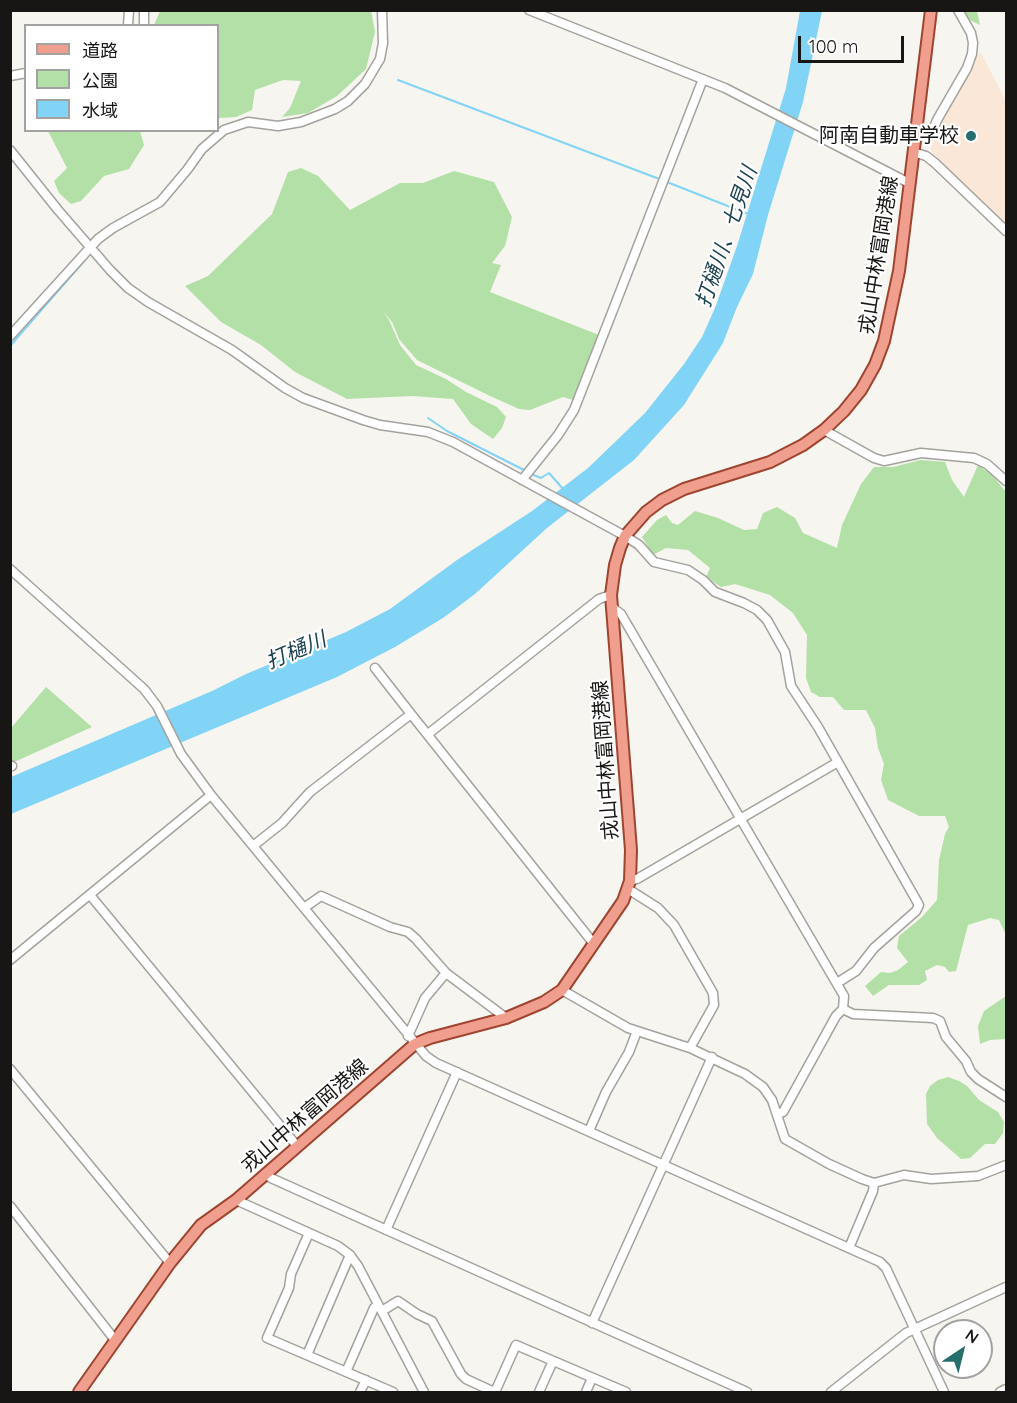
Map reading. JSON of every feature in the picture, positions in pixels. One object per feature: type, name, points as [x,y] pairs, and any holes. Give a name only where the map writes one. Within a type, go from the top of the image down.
[{"type":"main road","name":"戎山中林富岡港線","points":[[79,1392],[170,1263],[201,1226],[266,1174],[411,1040],[430,1038],[506,1017],[544,1002],[562,990],[623,901],[629,885],[631,850],[611,595],[615,565],[625,536],[646,512],[662,500],[684,489],[770,462],[803,445],[824,430],[861,390],[875,365],[884,341],[899,271],[931,10]]},
{"type":"street","points":[[10,336],[90,247],[113,228],[160,202],[187,171],[202,149],[224,130],[248,123],[278,126],[301,122],[335,109],[348,101],[365,84],[380,58],[384,43],[382,10]]},
{"type":"street","points":[[529,10],[703,79],[909,183]]},
{"type":"street","points":[[915,135],[927,138],[932,133],[937,120],[968,68],[974,43],[958,10]]},
{"type":"street","points":[[522,480],[558,435],[574,410],[703,79]]},
{"type":"street","points":[[10,150],[110,270],[134,292],[232,350],[285,388],[303,398],[363,420],[428,432],[442,437],[625,536],[639,545],[654,562],[688,570],[715,592],[744,603],[757,610],[767,620],[785,652],[791,686],[818,726],[920,905],[874,948],[856,971],[837,983]]},
{"type":"street","points":[[913,152],[926,156],[935,163],[1006,231]]},
{"type":"street","points":[[824,430],[874,458],[884,461],[921,453],[974,458],[987,464],[1006,481]]},
{"type":"street","points":[[10,569],[144,689],[157,705],[179,751],[211,795],[411,1040],[436,1063],[880,1262],[886,1268],[944,1392]]},
{"type":"street","points":[[428,734],[599,599],[611,595]]},
{"type":"street","points":[[612,608],[621,614],[844,996],[843,1009],[836,1016],[783,1112],[777,1114]]},
{"type":"street","points":[[375,668],[594,944]]},
{"type":"street","points":[[253,846],[282,823],[310,792],[411,714]]},
{"type":"street","points":[[690,1048],[714,1005],[713,993],[674,925],[658,908],[629,885],[838,762]]},
{"type":"street","points":[[10,960],[211,795]]},
{"type":"street","points":[[90,895],[297,1146]]},
{"type":"street","points":[[304,908],[321,896],[408,933],[446,973],[506,1017]]},
{"type":"street","points":[[411,1040],[425,998],[446,973]]},
{"type":"street","points":[[562,990],[628,1028],[690,1048],[745,1074],[763,1087],[772,1100],[785,1139],[829,1164],[874,1183],[904,1175],[931,1179],[978,1176],[1006,1165]]},
{"type":"street","points":[[843,1009],[853,1014],[933,1018],[940,1021],[946,1037],[966,1061],[971,1072],[1006,1097]]},
{"type":"street","points":[[589,1131],[606,1092],[629,1052],[637,1031]]},
{"type":"street","points":[[592,1323],[712,1057]]},
{"type":"street","points":[[10,1069],[170,1263]]},
{"type":"street","points":[[386,1230],[457,1072]]},
{"type":"street","points":[[266,1174],[747,1392]]},
{"type":"street","points":[[849,1248],[873,1191],[874,1183]]},
{"type":"street","points":[[236,1200],[338,1246],[350,1255],[358,1266],[424,1392]]},
{"type":"street","points":[[10,1206],[115,1340]]},
{"type":"street","points":[[309,1233],[291,1274],[289,1288],[267,1338],[393,1392]]},
{"type":"street","points":[[307,1355],[350,1255]]},
{"type":"street","points":[[831,1392],[914,1329],[1006,1287]]},
{"type":"street","points":[[346,1372],[374,1308],[398,1301],[432,1321],[466,1379],[495,1392],[516,1345],[626,1392]]},
{"type":"street","points":[[539,1392],[553,1361]]},
{"type":"street","points":[[586,1392],[592,1378]]},
{"type":"street","points":[[360,1392],[366,1380]]},
{"type":"street","points":[[1000,1392],[1006,1389]]},
{"type":"shaded area","name":"阿南自動車学校","points":[[981,53],[1006,101],[1006,224],[932,153],[931,148],[939,123],[976,57]]},
{"type":"green space","points":[[371,10],[375,32],[366,69],[337,96],[308,113],[282,117],[290,108],[301,81],[283,80],[255,90],[252,110],[236,117],[219,118],[219,24],[154,24],[160,11]]},
{"type":"green space","points":[[964,11],[977,11],[980,25],[968,19]]},
{"type":"green space","points":[[49,132],[140,132],[144,145],[129,169],[104,176],[81,201],[71,204],[59,193],[54,181],[67,168]]},
{"type":"green space","points":[[301,168],[318,176],[350,210],[400,183],[423,183],[454,171],[494,182],[512,217],[505,246],[492,263],[501,265],[490,292],[599,335],[573,400],[563,397],[530,410],[519,409],[490,396],[417,360],[399,339],[392,322],[382,310],[400,345],[416,365],[497,407],[506,417],[502,428],[493,439],[471,424],[453,399],[412,396],[347,399],[295,372],[261,345],[221,322],[185,286],[208,276],[272,214],[288,172]]},
{"type":"green space","points":[[921,460],[945,462],[952,480],[964,497],[978,465],[992,475],[1006,492],[1006,935],[999,920],[990,918],[968,925],[956,971],[949,972],[945,967],[937,965],[925,971],[927,980],[919,985],[889,985],[873,996],[865,986],[881,972],[890,973],[908,962],[897,948],[899,936],[922,917],[937,900],[939,860],[949,827],[945,816],[919,816],[888,800],[881,780],[884,764],[878,748],[875,728],[866,710],[844,710],[833,697],[820,697],[811,692],[806,678],[807,635],[793,613],[770,595],[735,584],[721,587],[706,577],[710,568],[688,550],[666,548],[653,555],[642,537],[657,520],[666,515],[672,523],[678,525],[695,511],[744,530],[757,529],[763,513],[777,507],[795,518],[803,533],[837,548],[842,525],[861,484],[874,467],[893,467]]},
{"type":"green space","points":[[46,687],[92,727],[12,763],[11,728]]},
{"type":"green space","points":[[1006,996],[1006,1039],[990,1040],[980,1044],[978,1026],[984,1011]]},
{"type":"green space","points":[[948,1077],[967,1086],[979,1100],[998,1112],[1004,1122],[1003,1133],[995,1144],[985,1144],[970,1158],[961,1159],[937,1138],[927,1124],[926,1094],[930,1086]]},
{"type":"water","points":[[800,11],[822,11],[803,102],[768,215],[753,274],[723,343],[684,405],[634,460],[547,528],[475,594],[443,618],[395,647],[337,677],[11,814],[11,777],[346,632],[390,609],[457,560],[532,511],[588,468],[645,413],[684,364],[702,337],[715,308],[737,246],[786,88]]},
{"type":"waterway","points":[[398,80],[662,180]]},
{"type":"waterway","name":"打樋川、七見川","points":[[667,182],[748,214]]},
{"type":"waterway","points":[[10,346],[85,260]]},
{"type":"waterway","points":[[428,418],[447,431],[526,471]]},
{"type":"waterway","points":[[531,474],[541,478],[549,473],[564,490]]},
{"type":"place","name":"阿南自動車学校","points":[[971,136]]},
{"type":"water label","name":"打樋川","points":[[296,651]]}]
